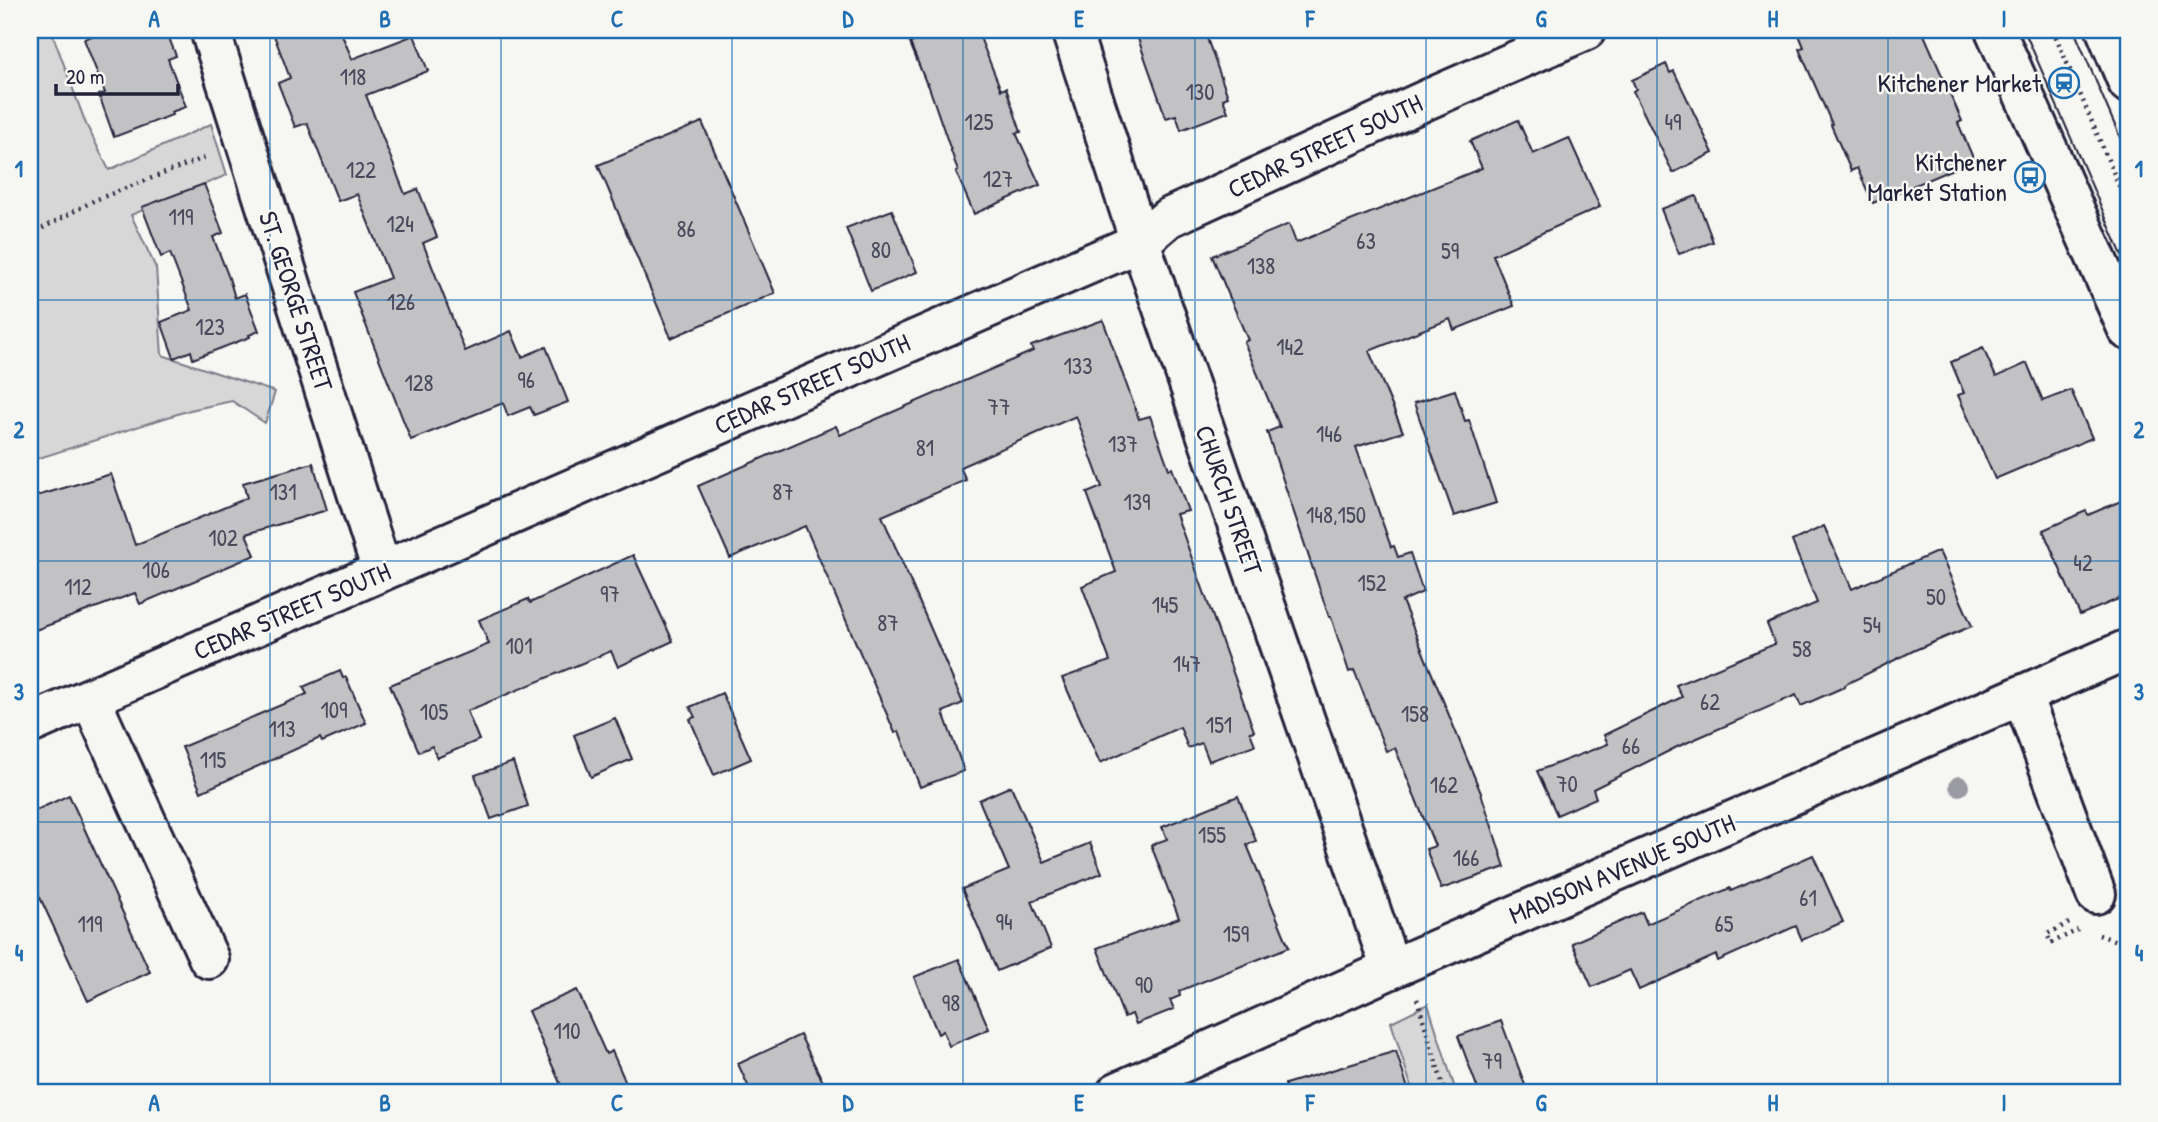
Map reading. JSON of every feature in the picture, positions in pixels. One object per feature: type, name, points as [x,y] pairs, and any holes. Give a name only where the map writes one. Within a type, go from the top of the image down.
[{"type":"street","name":"ST. GEORGE STREET","points":[[210,30],[383,571]]},
{"type":"street","name":"CHURCH STREET","points":[[1071,30],[1140,242],[1403,982]]},
{"type":"street","name":"CEDAR STREET SOUTH","points":[[30,724],[1140,242],[1168,218],[1586,30]]},
{"type":"street","points":[[1995,30],[2128,330]]},
{"type":"street","points":[[2106,30],[2128,83]]},
{"type":"street","name":"MADISON AVENUE SOUTH","points":[[1117,1092],[1403,982],[2022,695],[2128,649]]},
{"type":"street","points":[[2022,695],[2096,894]]},
{"type":"street","points":[[91,698],[209,959]]},
{"type":"path","points":[[2053,30],[2128,207]]},
{"type":"path","points":[[30,235],[95,200],[245,142]]},
{"type":"path","points":[[1403,982],[1445,1092]]},
{"type":"shaded area","points":[[30,30],[51,30],[86,124],[109,170],[211,124],[227,175],[131,215],[156,268],[162,355],[275,392],[265,423],[232,401],[190,410],[30,461]]},
{"type":"shaded area","points":[[1428,1004],[1456,1092],[1413,1092],[1391,1022]]},
{"type":"building","points":[[107,30],[166,30],[176,56],[168,59],[186,107],[114,137],[99,95],[105,93],[84,39]]},
{"type":"building","points":[[272,30],[340,30],[352,59],[414,35],[428,71],[366,95],[405,194],[418,189],[437,237],[423,243],[465,351],[511,331],[522,357],[546,347],[568,402],[534,415],[530,407],[508,416],[503,403],[411,440],[353,292],[390,278],[357,194],[338,201],[307,123],[295,127],[278,83],[290,78]]},
{"type":"building","points":[[944,30],[977,30],[1001,90],[1006,88],[1021,132],[1016,133],[1040,185],[974,214],[956,172],[958,171],[928,84],[910,43]]},
{"type":"building","points":[[1135,30],[1204,30],[1228,97],[1223,99],[1228,112],[1181,130],[1176,115],[1166,118]]},
{"type":"building","points":[[1797,30],[1922,30],[1962,121],[1958,123],[1974,160],[1873,203],[1857,168],[1851,171],[1799,49],[1804,47]]},
{"type":"building","points":[[1666,64],[1670,73],[1674,71],[1713,153],[1673,173],[1633,91],[1636,89],[1632,80]]},
{"type":"building","points":[[1518,120],[1533,154],[1569,138],[1600,207],[1493,255],[1514,306],[1454,330],[1450,319],[1369,351],[1403,432],[1356,447],[1391,547],[1394,546],[1398,557],[1410,553],[1423,592],[1402,601],[1481,793],[1505,867],[1441,889],[1426,849],[1435,846],[1395,748],[1386,751],[1354,670],[1349,672],[1329,617],[1267,432],[1280,427],[1244,342],[1248,340],[1212,256],[1289,224],[1296,243],[1482,168],[1470,141]]},
{"type":"building","points":[[702,122],[775,293],[671,338],[598,165]]},
{"type":"building","points":[[204,184],[223,233],[213,237],[235,298],[245,294],[259,331],[193,359],[191,351],[174,358],[161,322],[192,310],[170,253],[161,257],[142,207]]},
{"type":"building","points":[[1696,196],[1713,242],[1679,254],[1661,209]]},
{"type":"building","points":[[892,210],[917,272],[871,291],[846,228]]},
{"type":"building","points":[[1103,320],[1139,419],[1150,416],[1188,511],[1176,514],[1254,731],[1250,732],[1255,745],[1209,761],[1202,743],[1188,748],[1180,727],[1100,763],[1062,678],[1110,661],[1082,586],[1116,572],[1087,493],[1102,487],[1076,416],[960,467],[966,480],[882,516],[963,703],[943,712],[964,771],[920,787],[899,731],[895,733],[805,526],[730,558],[698,486],[836,426],[840,435],[1033,351],[1031,346]]},
{"type":"building","points":[[1983,348],[1996,377],[2027,363],[2043,401],[2071,390],[2092,438],[1995,479],[1958,395],[1964,393],[1951,362]]},
{"type":"building","points":[[1455,390],[1465,421],[1469,420],[1496,503],[1454,516],[1414,403]]},
{"type":"building","points":[[313,463],[327,510],[246,534],[255,555],[140,604],[135,593],[30,632],[30,498],[111,474],[135,545],[247,498],[243,483]]},
{"type":"building","points":[[2128,498],[2128,595],[2080,615],[2043,530],[2086,511],[2088,515]]},
{"type":"building","points":[[1824,526],[1852,589],[1939,551],[1972,626],[1915,650],[1801,706],[1796,695],[1677,747],[1593,789],[1596,798],[1557,815],[1537,771],[1608,744],[1604,735],[1682,697],[1676,685],[1775,644],[1767,624],[1817,603],[1792,541]]},
{"type":"building","points":[[633,555],[673,641],[618,667],[611,651],[467,711],[479,740],[437,758],[432,746],[419,752],[390,685],[489,644],[479,620],[528,599],[530,603]]},
{"type":"building","points":[[340,671],[343,678],[346,677],[366,723],[322,742],[320,738],[201,792],[182,747],[307,694],[303,687]]},
{"type":"building","points":[[722,693],[751,759],[714,775],[690,719],[695,717],[690,707]]},
{"type":"building","points":[[615,718],[632,759],[591,777],[574,735]]},
{"type":"building","points":[[513,762],[528,806],[491,819],[475,775]]},
{"type":"building","points":[[1011,786],[1044,862],[1090,843],[1102,873],[1032,901],[1051,948],[997,971],[962,889],[1009,870],[979,800]]},
{"type":"building","points":[[69,795],[150,972],[88,1001],[30,876],[30,813]]},
{"type":"building","points":[[1238,796],[1256,841],[1247,845],[1289,947],[1179,991],[1180,996],[1170,1000],[1174,1009],[1136,1024],[1132,1014],[1124,1017],[1097,948],[1179,918],[1151,845],[1167,839],[1162,827]]},
{"type":"building","points":[[1813,855],[1843,922],[1802,940],[1796,926],[1718,961],[1716,955],[1639,990],[1630,970],[1592,987],[1572,943],[1642,912],[1647,924]]},
{"type":"building","points":[[959,959],[989,1029],[949,1046],[943,1031],[938,1034],[914,977]]},
{"type":"building","points":[[577,990],[606,1054],[612,1051],[630,1092],[564,1092],[528,1011]]},
{"type":"building","points":[[1501,1021],[1525,1085],[1506,1092],[1479,1092],[1458,1036]]},
{"type":"building","points":[[800,1035],[828,1092],[751,1092],[738,1064]]},
{"type":"building","points":[[1396,1051],[1409,1092],[1286,1092],[1285,1084]]},
{"type":"tram line","points":[[2024,30],[2128,269]]},
{"type":"tram line","points":[[2074,30],[2128,156]]},
{"type":"place","name":"Kitchener Market","points":[[2064,83]]},
{"type":"place","name":"Kitchener Market Station","points":[[2030,177]]}]
